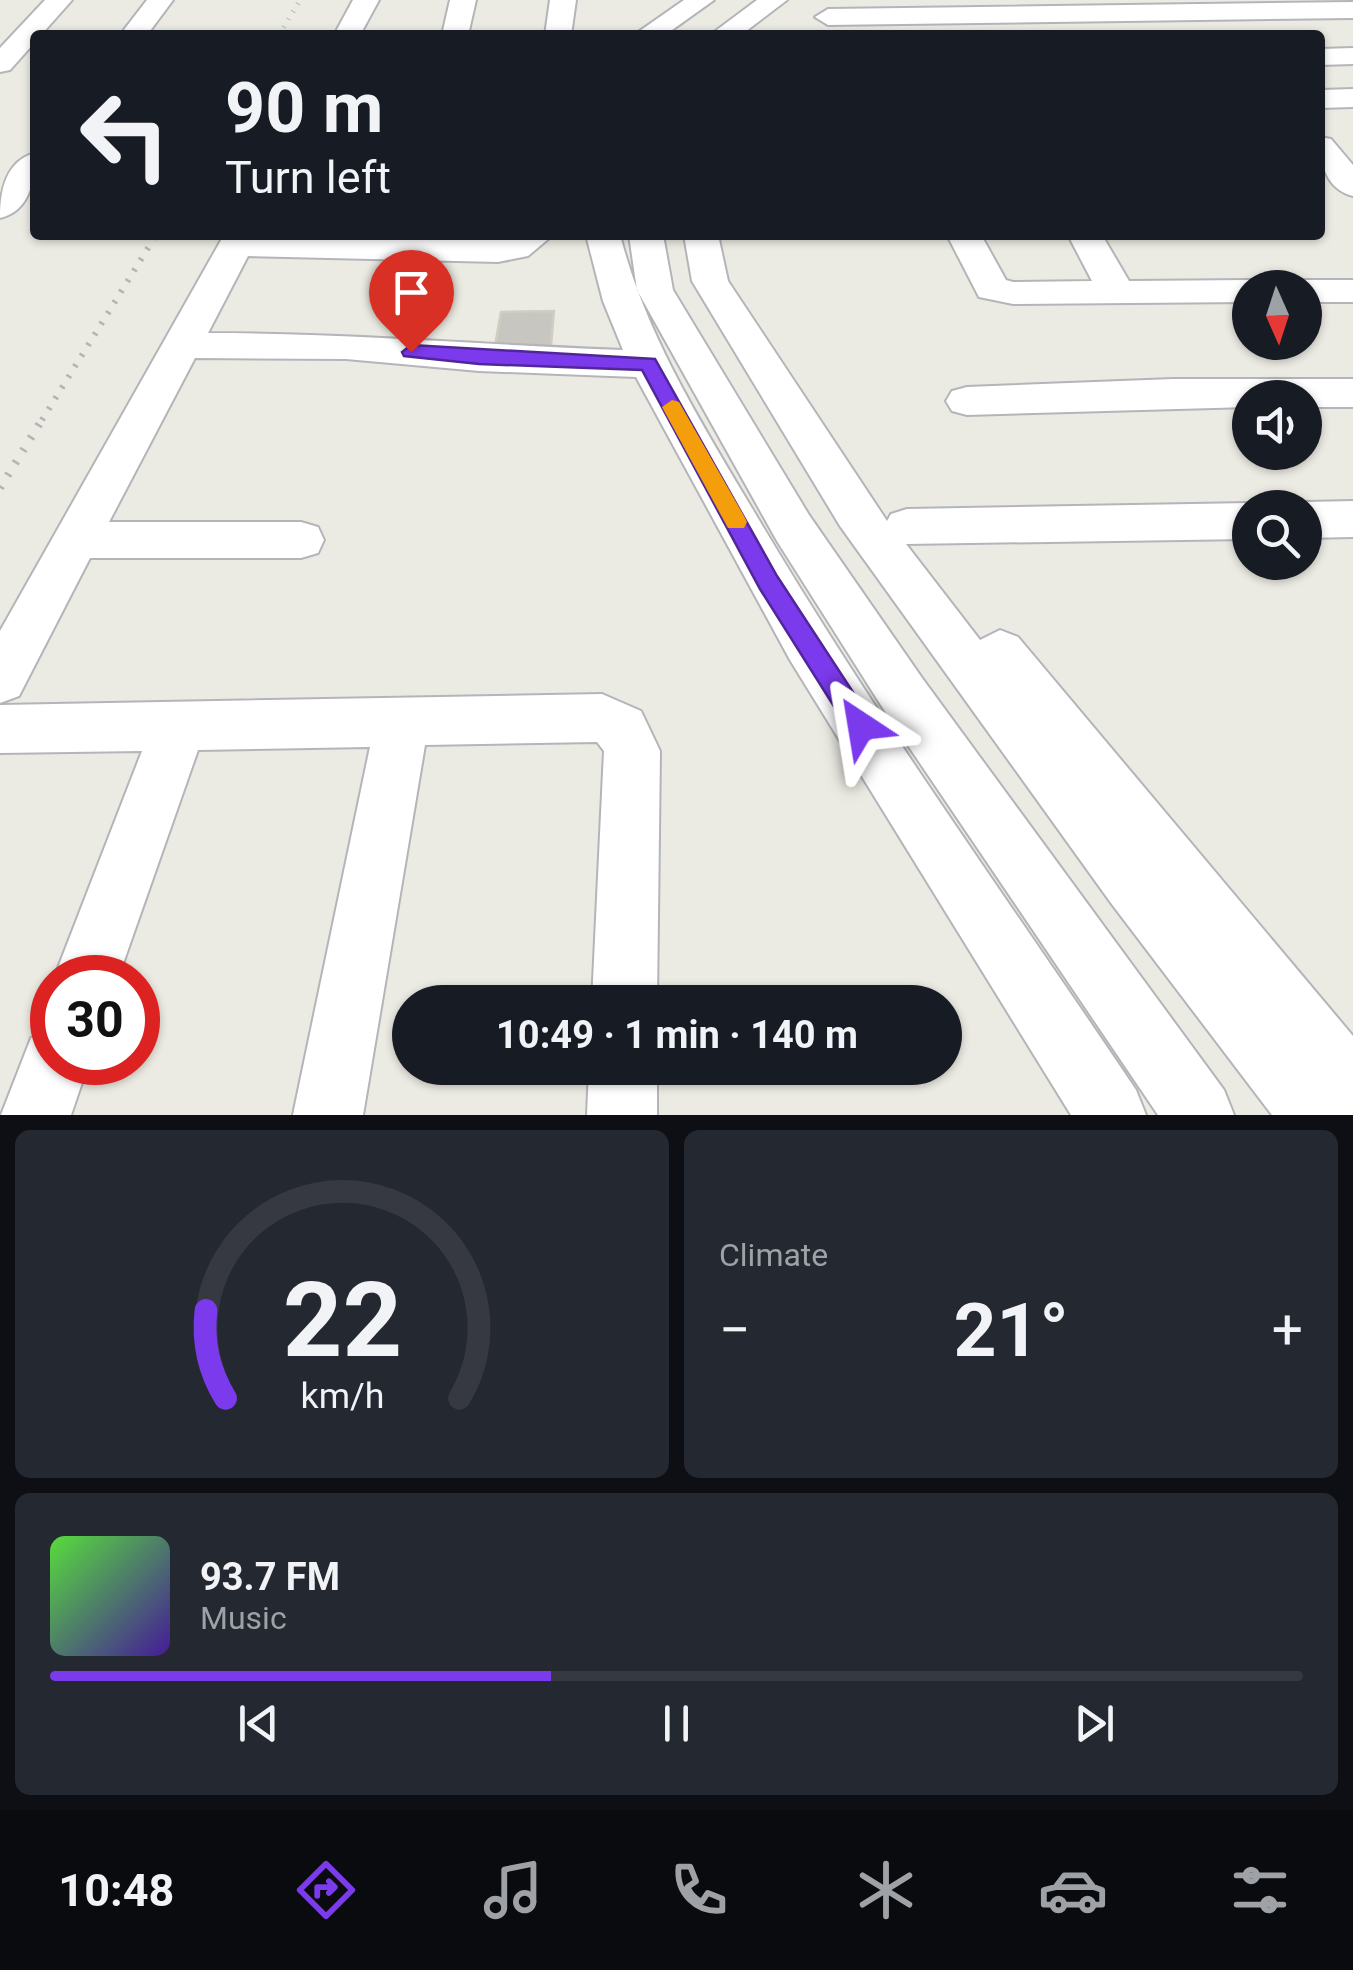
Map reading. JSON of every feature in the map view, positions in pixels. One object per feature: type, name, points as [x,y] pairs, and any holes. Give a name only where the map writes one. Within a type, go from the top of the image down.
[{"type":"street","points":[[31,30],[59,0]]},
{"type":"street","points":[[137,30],[160,0]]},
{"type":"street","points":[[350,30],[366,0]]},
{"type":"street","points":[[456,30],[463,0]]},
{"type":"street","points":[[559,30],[563,0]]},
{"type":"street","points":[[655,30],[701,0]]},
{"type":"street","points":[[681,30],[724,0]]},
{"type":"street","points":[[729,30],[774,0]]},
{"type":"street","points":[[760,30],[799,0]]},
{"type":"street","points":[[822,18],[1353,10]]},
{"type":"street","points":[[0,64],[30,31]]},
{"type":"street","points":[[1325,57],[1353,56]]},
{"type":"street","points":[[1325,99],[1353,98]]},
{"type":"street","points":[[1325,146],[1353,145]]},
{"type":"street","points":[[1325,152],[1353,186]]},
{"type":"street","points":[[0,208],[30,169]]},
{"type":"street","points":[[0,680],[238,240],[397,242],[498,251],[516,249],[529,240]]},
{"type":"street","points":[[605,240],[609,264],[648,364],[768,582],[1111,1115]]},
{"type":"street","points":[[647,240],[655,290],[793,528],[904,694],[1199,1115]]},
{"type":"street","points":[[702,240],[710,281],[856,514],[1132,882],[1316,1115]]},
{"type":"street","points":[[721,240],[728,268],[842,442],[1016,674],[1353,1088]]},
{"type":"street","points":[[967,240],[992,289],[1232,291]]},
{"type":"street","points":[[1089,240],[1116,291]]},
{"type":"street","points":[[1322,290],[1353,290]]},
{"type":"street","points":[[183,345],[330,345],[479,358],[648,364]]},
{"type":"street","points":[[967,401],[1173,393],[1353,393]]},
{"type":"street","points":[[1322,520],[1353,519]]},
{"type":"street","points":[[907,527],[1232,521]]},
{"type":"street","points":[[76,540],[302,540]]},
{"type":"street","points":[[0,729],[602,718],[622,728],[632,751],[625,985]]},
{"type":"street","points":[[328,1115],[402,721]]},
{"type":"street","points":[[94,955],[178,728]]},
{"type":"street","points":[[36,1115],[47,1085]]},
{"type":"street","points":[[622,1115],[623,1085]]},
{"type":"building","points":[[554,311],[551,345],[495,346],[501,312]]},
{"type":"railway","points":[[282,30],[300,0]]},
{"type":"railway","points":[[42,420],[153,240]]},
{"type":"railway","points":[[0,488],[43,418]]},
{"type":"slow traffic","points":[[672,407],[736,522]]},
{"type":"route","points":[[411,352],[648,364],[768,582],[861,726]]}]
